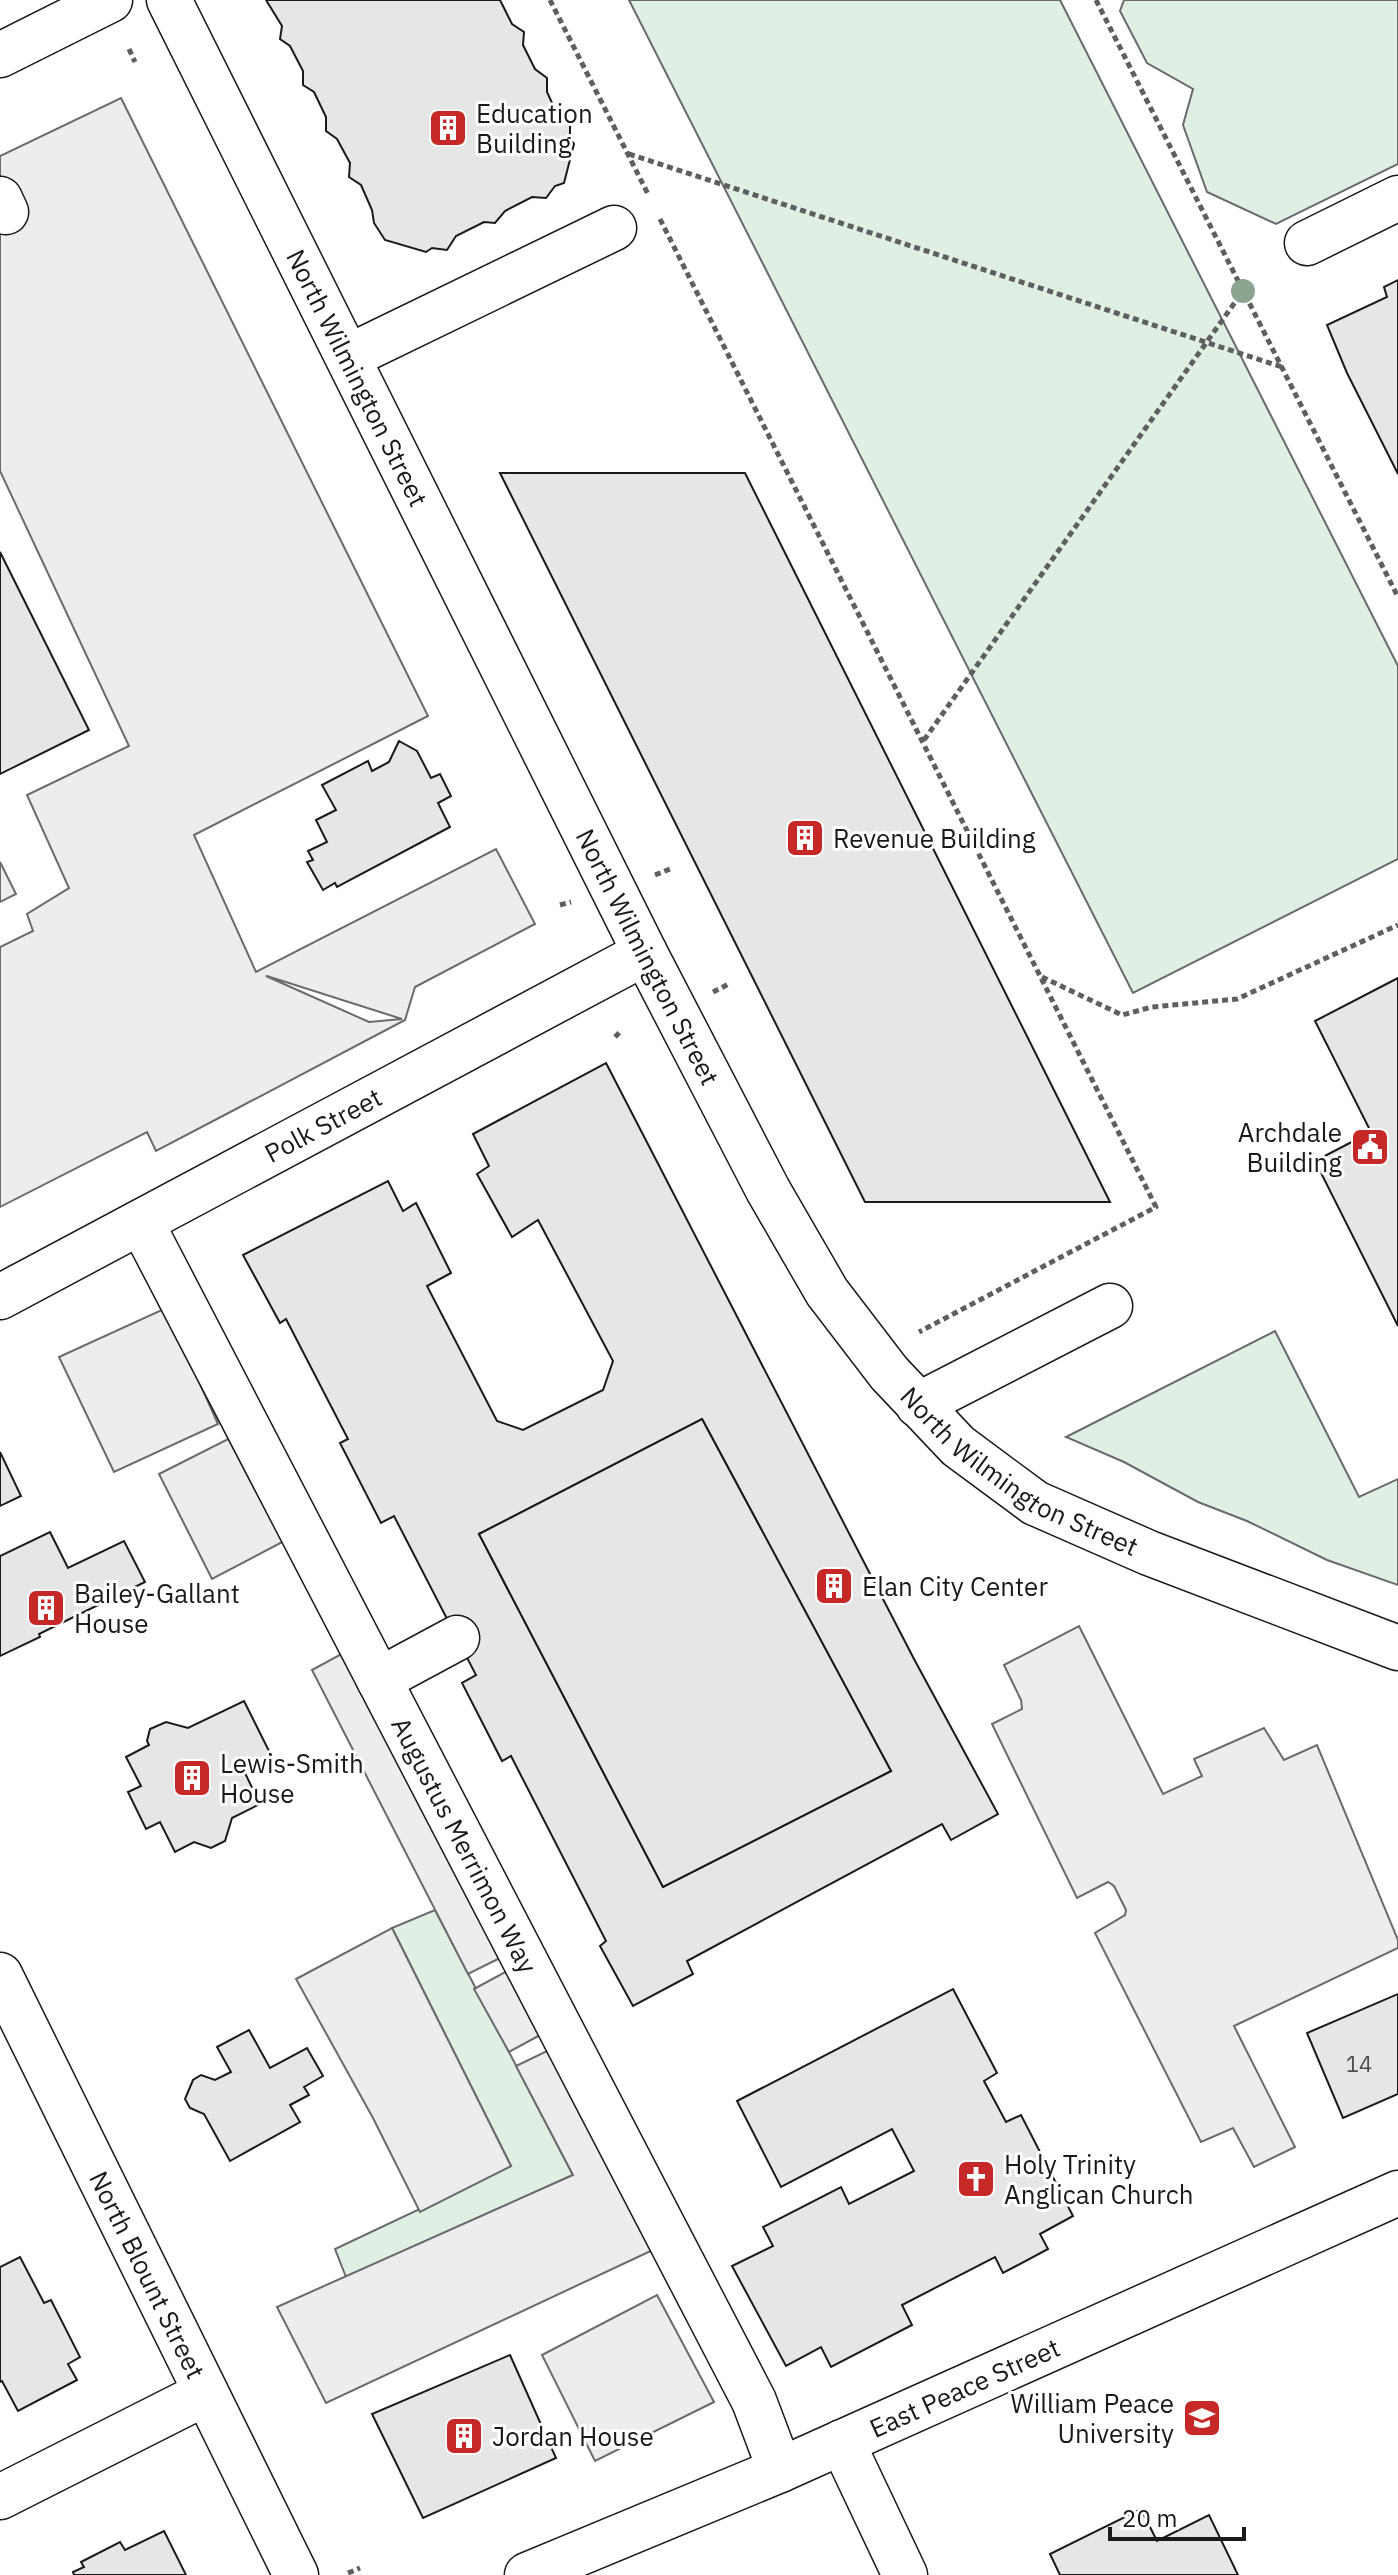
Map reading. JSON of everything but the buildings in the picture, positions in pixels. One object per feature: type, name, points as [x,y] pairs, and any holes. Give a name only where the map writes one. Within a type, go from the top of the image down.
[{"type":"main road","points":[[0,55],[110,0]]},
{"type":"main road","name":"North Wilmington Street","points":[[169,0],[645,953],[768,1190],[827,1292],[889,1373],[958,1446],[1035,1503],[1149,1553],[1398,1648]]},
{"type":"main road","points":[[1398,198],[1312,255],[1398,227]]},
{"type":"main road","points":[[348,357],[614,228]]},
{"type":"main road","name":"Polk Street","points":[[0,1297],[645,953]]},
{"type":"main road","name":"Augustus Merrimon Way","points":[[141,1222],[754,2401],[780,2470]]},
{"type":"main road","points":[[918,1405],[1110,1306]]},
{"type":"main road","points":[[379,1680],[457,1638]]},
{"type":"main road","name":"North Blount Street","points":[[0,1975],[296,2575]]},
{"type":"main road","name":"East Peace Street","points":[[527,2575],[780,2470],[1398,2193]]},
{"type":"main road","points":[[0,2497],[206,2393]]},
{"type":"main road","points":[[842,2442],[905,2575]]},
{"type":"path","points":[[550,0],[1156,1207],[919,1332]]},
{"type":"path","points":[[1096,0],[1398,597]]},
{"type":"path","points":[[129,49],[135,62]]},
{"type":"path","points":[[628,154],[1282,367]]},
{"type":"path","points":[[923,741],[1243,291]]},
{"type":"path","points":[[654,876],[670,869]]},
{"type":"path","points":[[1042,977],[1122,1015],[1152,1007],[1237,999],[1398,925]]},
{"type":"path","points":[[615,1037],[622,1030]]},
{"type":"path","points":[[348,2573],[360,2568]]},
{"type":"green space","points":[[629,0],[1060,0],[1398,666],[1398,859],[1133,993]]},
{"type":"green space","points":[[1124,0],[1398,0],[1398,164],[1276,224],[1207,192],[1183,125],[1193,89],[1147,63],[1120,11]]},
{"type":"green space","points":[[1275,1331],[1359,1497],[1398,1479],[1398,1585],[1327,1560],[1247,1521],[1198,1502],[1124,1462],[1066,1437]]},
{"type":"green space","points":[[435,1910],[573,2175],[346,2277],[335,2249],[511,2166],[392,1928]]},
{"type":"shaded area","points":[[121,98],[428,716],[194,835],[256,972],[496,849],[535,924],[415,987],[405,1020],[156,1151],[147,1132],[0,1207],[0,947],[33,931],[27,914],[69,888],[27,795],[129,746],[0,471],[0,156]],"holes":[[[266,976],[402,1019],[369,1022]]]},
{"type":"shaded area","points":[[0,862],[16,894],[0,902]]},
{"type":"shaded area","points":[[166,1308],[218,1424],[114,1472],[59,1357]]},
{"type":"shaded area","points":[[236,1435],[288,1539],[212,1579],[159,1474]]},
{"type":"shaded area","points":[[1079,1626],[1163,1794],[1202,1776],[1194,1759],[1264,1728],[1284,1760],[1317,1745],[1398,1940],[1398,1948],[1234,2026],[1295,2147],[1254,2167],[1233,2128],[1201,2142],[1095,1933],[1125,1915],[1126,1910],[1114,1886],[1108,1882],[1077,1898],[992,1724],[1022,1709],[1021,1700],[1004,1665]]},
{"type":"shaded area","points":[[345,1652],[502,1957],[468,1974],[312,1670]]},
{"type":"shaded area","points":[[392,1928],[511,2166],[420,2212],[373,2118],[296,1979]]},
{"type":"shaded area","points":[[507,1971],[542,2034],[509,2052],[474,1989]]},
{"type":"shaded area","points":[[549,2050],[655,2249],[326,2403],[277,2307],[573,2175],[516,2066]]},
{"type":"shaded area","points":[[657,2295],[714,2402],[595,2461],[542,2355]]},
{"type":"place","name":"Education Building","points":[[448,128]]},
{"type":"place","name":"Revenue Building","points":[[805,838]]},
{"type":"place","name":"Archdale Building","points":[[1370,1147]]},
{"type":"place","name":"Elan City Center","points":[[834,1586]]},
{"type":"place","name":"Bailey-Gallant House","points":[[46,1608]]},
{"type":"place","name":"Lewis-Smith House","points":[[192,1778]]},
{"type":"place","name":"Holy Trinity Anglican Church","points":[[976,2179]]},
{"type":"place","name":"William Peace University","points":[[1202,2418]]},
{"type":"place","name":"Jordan House","points":[[464,2436]]}]
